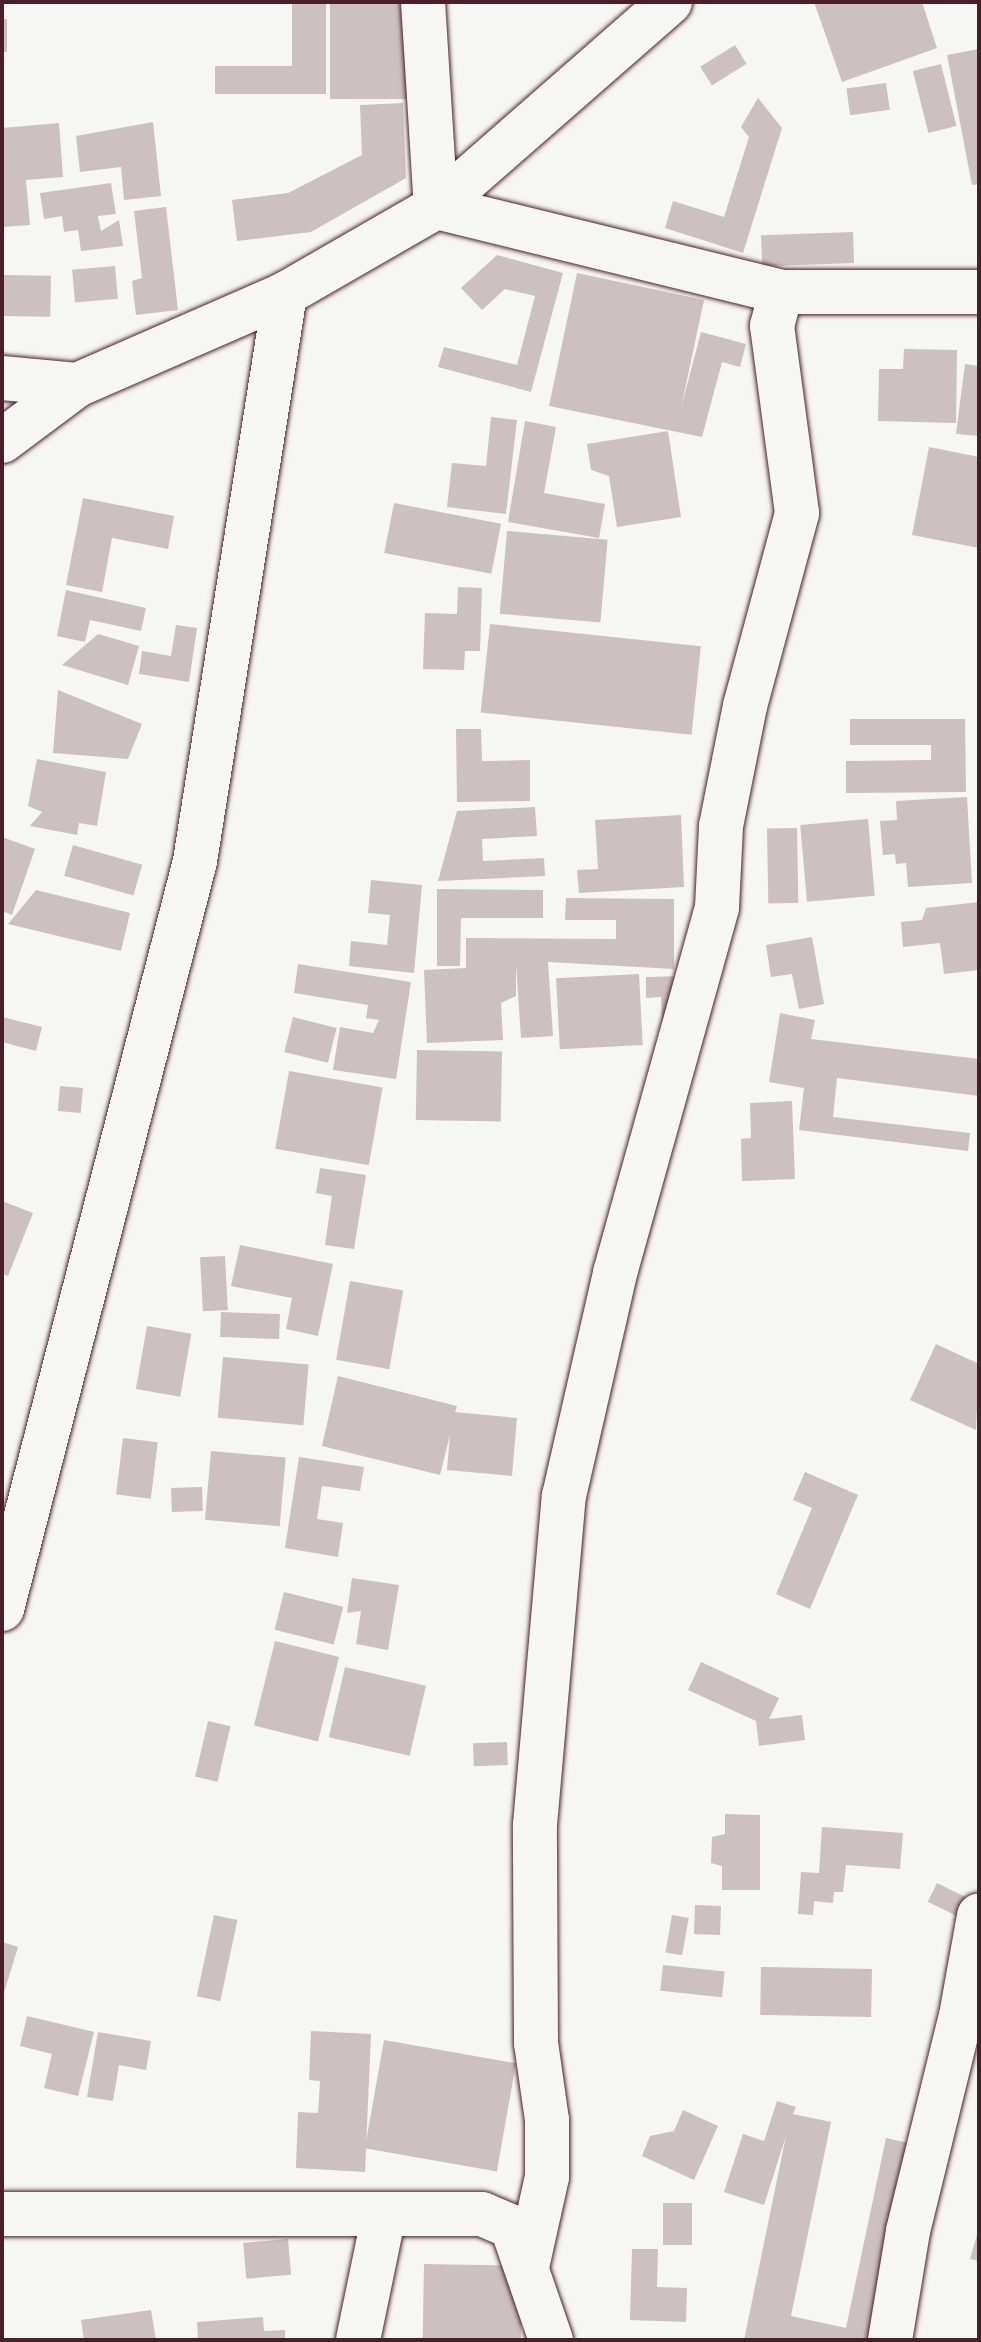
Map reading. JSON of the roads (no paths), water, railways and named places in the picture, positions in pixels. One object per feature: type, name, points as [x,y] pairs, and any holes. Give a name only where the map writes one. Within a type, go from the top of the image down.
[{"type":"street","points":[[423,2],[436,207]]},
{"type":"street","points":[[2,441],[77,385],[285,294],[436,207],[670,2]]},
{"type":"street","points":[[436,207],[781,292],[979,292]]},
{"type":"street","points":[[527,2267],[547,2177],[547,2120],[536,2043],[535,1825],[564,1496],[600,1332],[717,908],[721,826],[748,694],[797,513],[772,326],[781,292]]},
{"type":"street","points":[[2,1609],[195,861],[285,294]]},
{"type":"street","points":[[2,378],[77,385]]},
{"type":"street","points":[[890,2340],[908,2231],[970,2014],[979,1916]]},
{"type":"street","points":[[2,2214],[495,2218],[512,2227],[551,2340]]},
{"type":"street","points":[[358,2340],[384,2215]]}]
